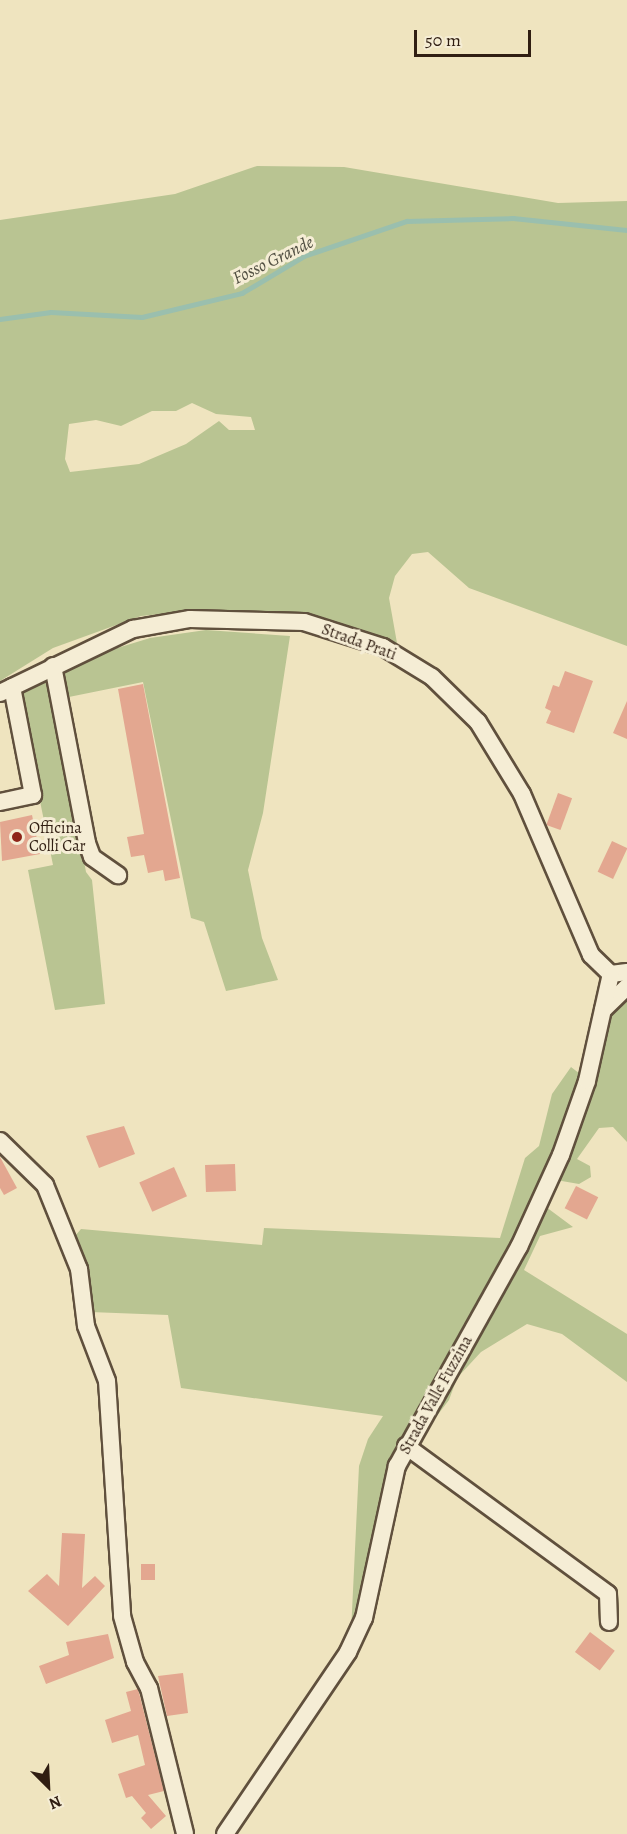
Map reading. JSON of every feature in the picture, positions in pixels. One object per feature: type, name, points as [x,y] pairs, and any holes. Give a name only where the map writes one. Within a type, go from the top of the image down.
[{"type":"street","name":"Strada Prati","points":[[6,690],[133,629],[190,619],[304,622],[383,647],[432,677],[485,731],[522,794],[586,945],[599,966],[619,973]]},
{"type":"street","points":[[53,666],[87,843],[104,870],[117,875]]},
{"type":"street","points":[[0,802],[33,795],[6,690]]},
{"type":"street","name":"Strada Valle Fuzzina","points":[[586,945],[603,1011]]},
{"type":"street","name":"Strada Valle Fuzzina","points":[[225,1834],[348,1652],[360,1626],[374,1586],[397,1466],[406,1446],[519,1247],[565,1144],[587,1081],[603,1011],[619,973]]},
{"type":"street","points":[[603,1011],[627,987]]},
{"type":"street","points":[[0,1142],[45,1185],[79,1269],[86,1326],[107,1381],[122,1616],[135,1662],[149,1688],[185,1834]]},
{"type":"street","points":[[406,1446],[608,1593],[609,1622]]},
{"type":"green space","points":[[257,166],[344,167],[558,203],[627,201],[627,646],[469,588],[428,552],[412,554],[395,576],[389,598],[397,643],[340,623],[210,609],[141,616],[53,648],[0,681],[0,220],[175,194]],"holes":[[[192,403],[216,414],[251,417],[255,430],[229,430],[219,421],[186,444],[139,464],[70,472],[65,459],[69,424],[96,420],[121,426],[152,411],[176,411]]]},
{"type":"green space","points":[[206,630],[290,636],[263,813],[248,870],[262,938],[278,980],[226,991],[204,922],[191,918],[143,682],[54,700],[86,872],[92,880],[105,1004],[55,1010],[28,870],[53,865],[18,693],[101,653],[150,638]]},
{"type":"green space","points":[[627,999],[627,1142],[613,1127],[599,1128],[577,1159],[590,1166],[591,1177],[579,1184],[556,1180],[542,1204],[573,1227],[540,1236],[524,1270],[627,1334],[627,1382],[562,1334],[527,1324],[481,1352],[457,1378],[449,1400],[407,1455],[398,1479],[378,1598],[363,1632],[351,1632],[359,1466],[368,1439],[383,1416],[181,1388],[168,1315],[90,1312],[75,1236],[81,1229],[262,1245],[264,1228],[500,1238],[525,1158],[539,1146],[552,1094],[571,1067],[593,1084],[613,1008]]},
{"type":"building","points":[[565,671],[593,681],[574,733],[546,723],[551,711],[545,708],[553,685],[559,687]]},
{"type":"building","points":[[143,684],[180,878],[165,881],[163,870],[148,873],[144,855],[131,857],[127,837],[144,834],[118,689]]},
{"type":"building","points":[[627,701],[627,739],[613,733]]},
{"type":"building","points":[[558,793],[572,798],[560,830],[546,825]]},
{"type":"building","points":[[32,815],[40,854],[2,861],[0,822]]},
{"type":"building","points":[[612,841],[627,848],[613,879],[598,872]]},
{"type":"building","points":[[124,1126],[135,1154],[99,1168],[86,1136]]},
{"type":"building","points":[[0,1157],[17,1188],[4,1195],[0,1188]]},
{"type":"building","points":[[235,1164],[236,1191],[206,1192],[205,1165]]},
{"type":"building","points":[[174,1167],[187,1196],[152,1212],[139,1182]]},
{"type":"building","points":[[576,1186],[598,1197],[587,1220],[565,1208]]},
{"type":"building","points":[[62,1533],[85,1534],[82,1588],[95,1576],[105,1586],[68,1626],[28,1591],[47,1574],[59,1586]]},
{"type":"building","points":[[141,1564],[155,1564],[155,1580],[141,1580]]},
{"type":"building","points":[[590,1632],[615,1651],[600,1671],[575,1652]]},
{"type":"building","points":[[108,1634],[114,1658],[46,1684],[39,1666],[69,1655],[66,1642]]},
{"type":"building","points":[[183,1673],[188,1713],[167,1716],[158,1676]]},
{"type":"building","points":[[138,1689],[164,1791],[148,1795],[166,1816],[151,1829],[141,1818],[146,1813],[132,1796],[126,1798],[118,1774],[145,1765],[138,1735],[112,1743],[105,1720],[131,1711],[126,1692]]},
{"type":"waterway","name":"Fosso Grande","points":[[0,319],[51,312],[142,317],[242,293],[304,256],[407,221],[513,218],[627,230]]},
{"type":"place","name":"Officina Colli Car","points":[[17,837]]}]
